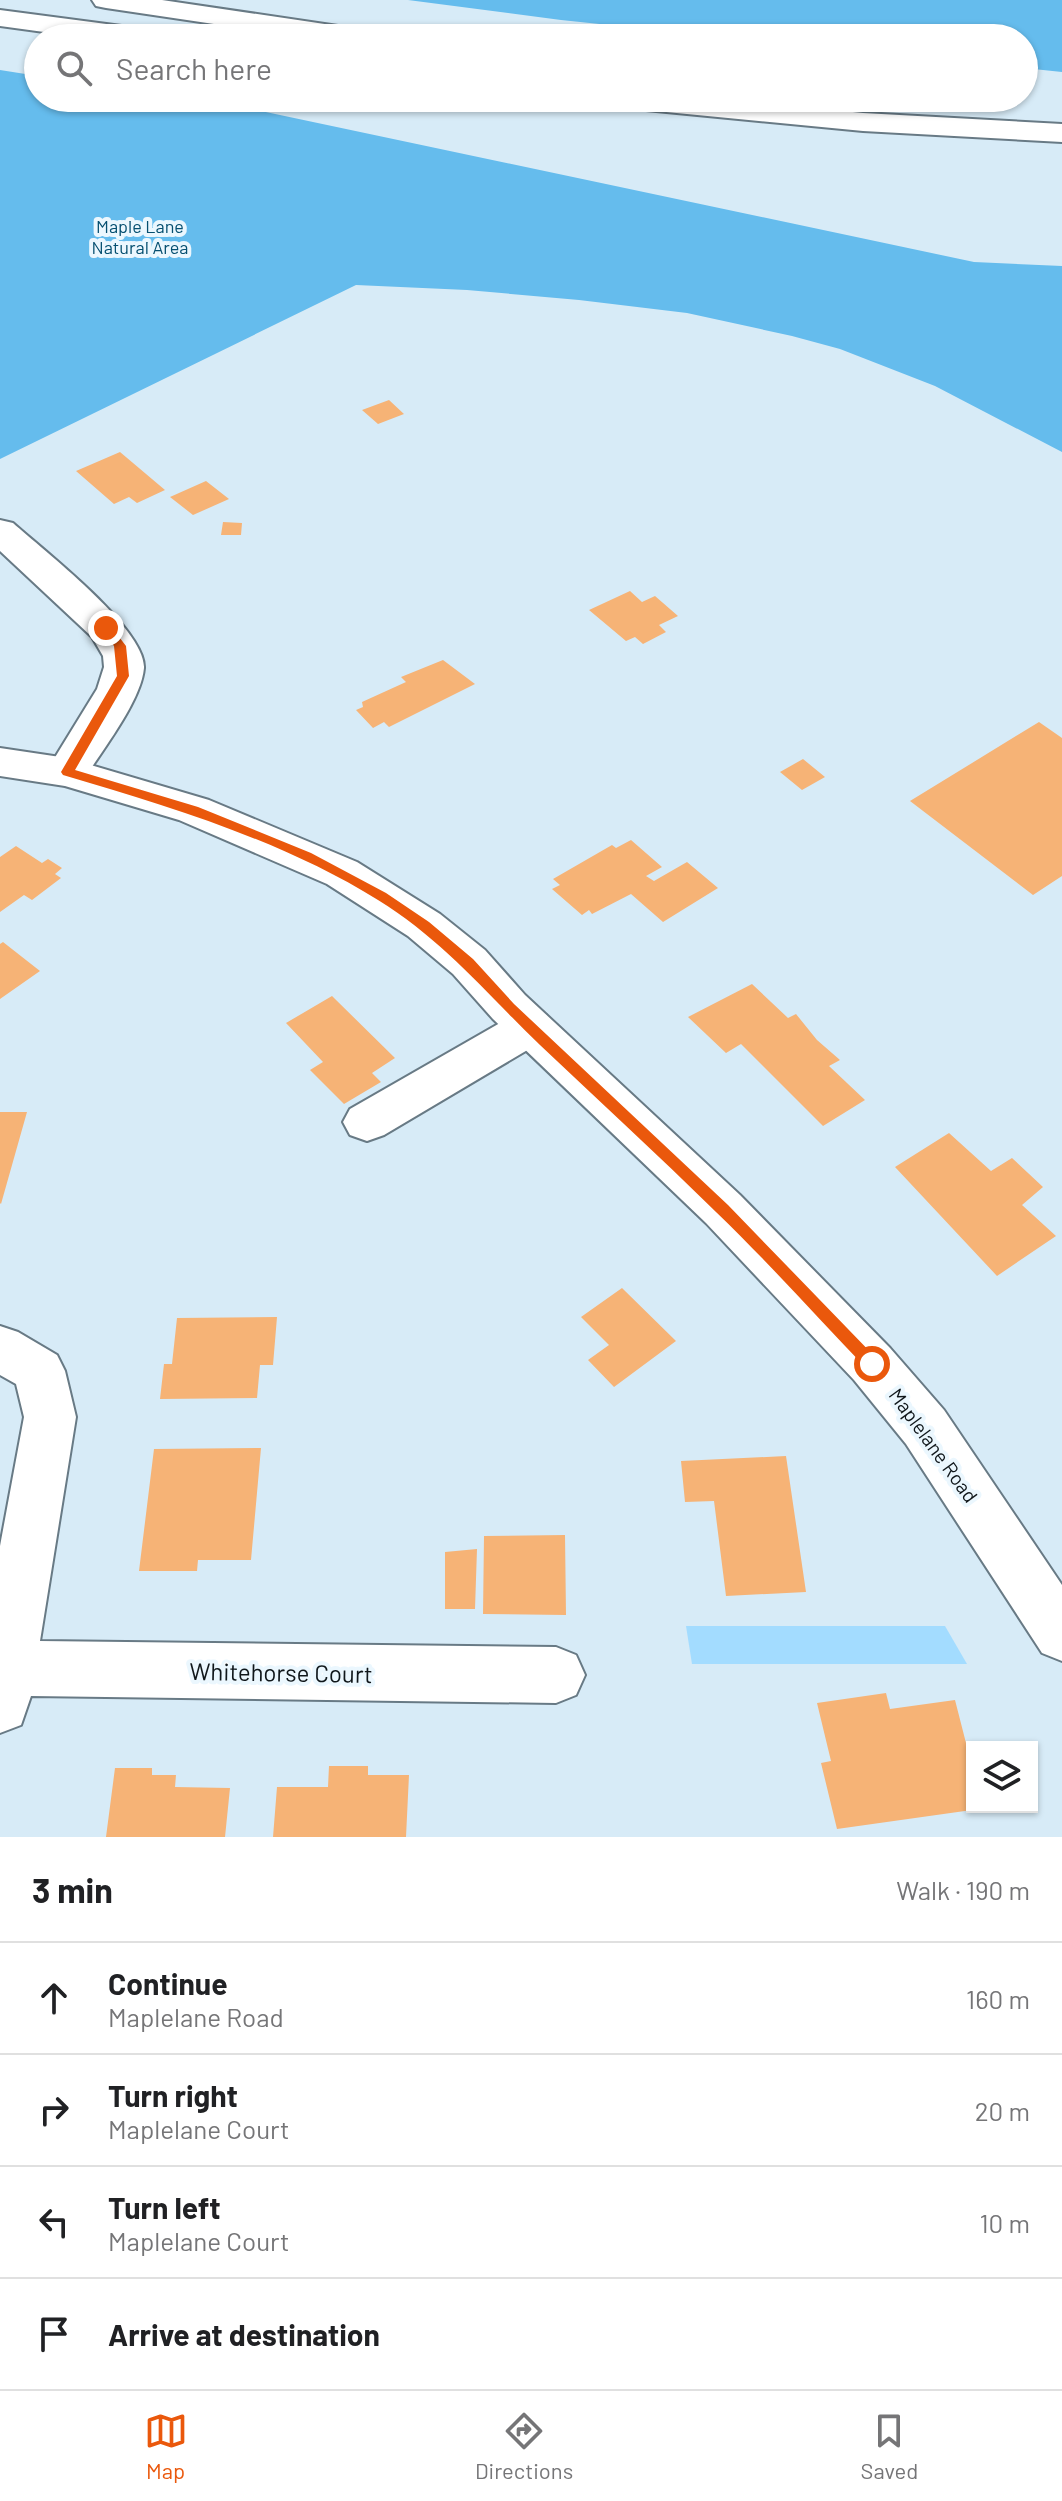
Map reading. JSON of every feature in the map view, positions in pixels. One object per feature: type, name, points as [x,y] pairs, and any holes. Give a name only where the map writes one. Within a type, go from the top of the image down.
[{"type":"main road","points":[[106,0],[270,24]]},
{"type":"main road","points":[[0,18],[46,24]]},
{"type":"main road","points":[[1038,109],[1062,111]]},
{"type":"main road","points":[[760,112],[863,122],[1062,133]]},
{"type":"main road","points":[[0,531],[106,628],[120,646],[124,665],[119,685],[67,772]]},
{"type":"main road","name":"Maplelane Road","points":[[0,762],[67,772],[194,810],[342,873],[424,925],[469,962],[530,1027],[723,1209],[872,1364],[925,1427],[1062,1634]]},
{"type":"main road","points":[[367,1122],[530,1027]]},
{"type":"main road","points":[[3,1686],[50,1417],[20,1360]]},
{"type":"main road","name":"Whitehorse Court","points":[[3,1686],[556,1675]]},
{"type":"shaded area","points":[[686,1626],[945,1626],[967,1664],[692,1664]]},
{"type":"green space","points":[[408,0],[1062,0],[1062,72],[1038,69],[1038,24],[599,24]]},
{"type":"green space","name":"Maple Lane Natural Area","points":[[0,70],[24,74],[24,112],[266,112],[974,262],[1062,266],[1062,452],[935,386],[840,349],[792,336],[687,313],[579,300],[467,290],[356,285],[0,459]]},
{"type":"building","points":[[389,400],[404,414],[378,424],[362,410]]},
{"type":"building","points":[[120,452],[165,490],[137,503],[129,497],[114,504],[76,471]]},
{"type":"building","points":[[206,481],[229,499],[193,515],[170,497]]},
{"type":"building","points":[[223,522],[242,523],[241,535],[221,535]]},
{"type":"building","points":[[630,591],[642,602],[655,596],[678,616],[659,625],[666,632],[643,644],[635,637],[626,641],[589,610]]},
{"type":"building","points":[[443,660],[475,684],[389,727],[384,722],[373,728],[356,710],[363,707],[362,702],[406,682],[401,677]]},
{"type":"building","points":[[1039,722],[1062,738],[1062,876],[1033,895],[910,801]]},
{"type":"building","points":[[803,759],[825,777],[802,790],[780,772]]},
{"type":"building","points":[[631,840],[662,867],[646,876],[654,881],[687,862],[718,888],[663,922],[631,894],[592,914],[589,910],[582,915],[552,889],[560,885],[553,879],[612,845],[616,848]]},
{"type":"building","points":[[16,846],[42,863],[48,859],[62,868],[55,874],[61,878],[32,900],[24,895],[0,912],[0,857]]},
{"type":"building","points":[[3,942],[40,971],[0,999],[0,944]]},
{"type":"building","points":[[752,984],[788,1018],[796,1014],[817,1040],[840,1060],[829,1066],[865,1100],[823,1126],[741,1044],[726,1053],[688,1017]]},
{"type":"building","points":[[332,996],[395,1058],[372,1073],[381,1082],[344,1104],[310,1070],[323,1062],[286,1023]]},
{"type":"building","points":[[0,1112],[27,1112],[1,1204],[0,1203]]},
{"type":"building","points":[[949,1133],[991,1171],[1012,1158],[1043,1187],[1022,1205],[1056,1236],[997,1276],[895,1167]]},
{"type":"building","points":[[622,1288],[676,1341],[614,1387],[588,1360],[609,1345],[581,1317]]},
{"type":"building","points":[[277,1317],[273,1365],[260,1365],[257,1398],[160,1399],[164,1364],[172,1364],[177,1318]]},
{"type":"building","points":[[261,1448],[251,1560],[198,1560],[197,1571],[139,1571],[154,1449]]},
{"type":"building","points":[[786,1456],[806,1592],[726,1596],[714,1501],[685,1502],[681,1461]]},
{"type":"building","points":[[565,1535],[566,1615],[483,1614],[484,1536]]},
{"type":"building","points":[[477,1549],[475,1609],[445,1609],[445,1552]]},
{"type":"building","points":[[886,1693],[890,1709],[955,1700],[966,1743],[966,1811],[837,1829],[821,1763],[831,1761],[817,1703]]},
{"type":"building","points":[[329,1766],[368,1766],[368,1775],[409,1775],[406,1837],[273,1837],[277,1787],[328,1787]]},
{"type":"building","points":[[115,1768],[152,1768],[152,1775],[176,1775],[175,1787],[230,1788],[225,1837],[106,1837]]},
{"type":"route","points":[[106,628],[120,646],[123,676],[67,772],[194,810],[306,856],[382,896],[424,925],[469,962],[509,1007],[723,1209],[872,1364]]}]
